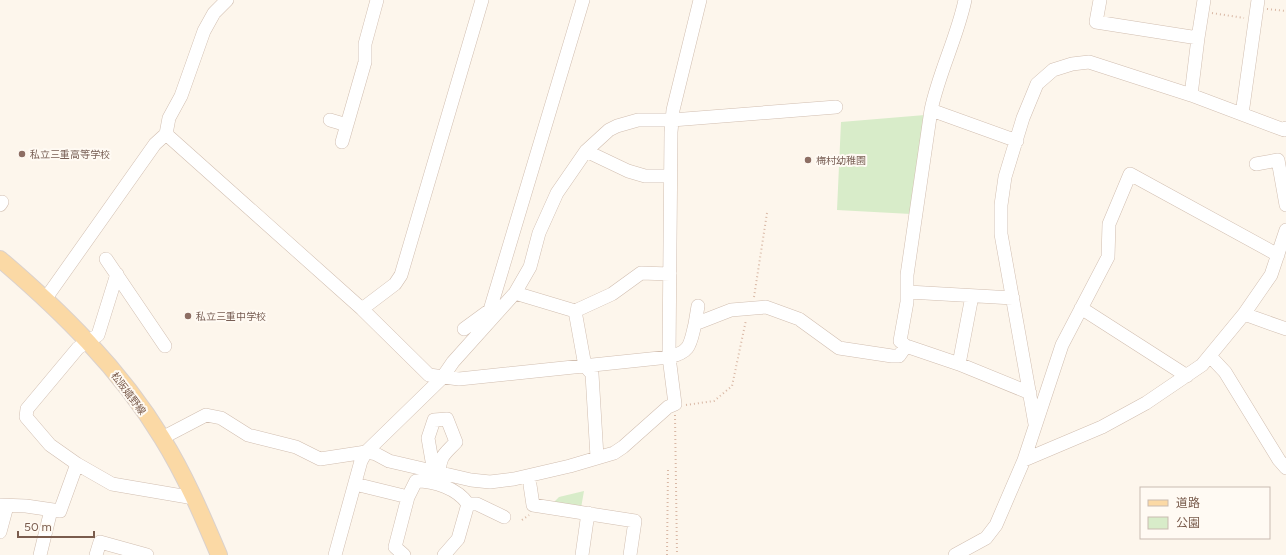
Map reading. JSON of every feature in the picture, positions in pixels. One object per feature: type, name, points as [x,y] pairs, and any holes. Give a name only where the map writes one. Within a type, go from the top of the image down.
[{"type":"main road","name":"松阪嬉野線","points":[[0,259],[46,298],[88,342],[128,391],[162,438],[194,498],[219,555]]},
{"type":"street","points":[[46,298],[155,144],[166,134],[169,118],[181,96],[204,31],[214,13],[227,0]]},
{"type":"street","points":[[342,142],[365,62],[365,44],[377,0]]},
{"type":"street","points":[[362,309],[395,284],[401,275],[482,0]]},
{"type":"street","points":[[464,330],[490,310],[583,0]]},
{"type":"street","points":[[162,438],[206,415],[221,418],[248,436],[296,447],[320,459],[366,452],[376,454],[389,461],[439,469],[471,480],[490,482],[514,479],[570,466],[614,453],[623,447],[668,407],[675,409],[669,357],[670,176],[672,120],[700,0]]},
{"type":"street","points":[[965,0],[961,19],[935,93],[931,110],[908,275],[908,292],[900,341],[906,346],[959,364],[1030,393]]},
{"type":"street","points":[[1100,0],[1096,22],[1198,38]]},
{"type":"street","points":[[1190,95],[1203,6]]},
{"type":"street","points":[[1242,114],[1256,9]]},
{"type":"street","points":[[1035,424],[1001,234],[1005,177],[1023,118],[1037,84],[1053,70],[1072,64],[1089,62],[1190,95],[1284,130],[1286,128]]},
{"type":"street","points":[[336,555],[361,461],[366,452],[442,378],[453,362],[515,293],[530,267],[539,233],[557,193],[586,151],[617,126],[638,120],[672,120],[836,106]]},
{"type":"street","points":[[931,110],[1017,141]]},
{"type":"street","points":[[330,120],[347,125]]},
{"type":"street","points":[[166,134],[362,309],[429,375],[458,379],[669,357],[682,354],[690,347],[698,306]]},
{"type":"street","points":[[586,151],[628,171],[645,176],[670,176]]},
{"type":"street","points":[[1256,164],[1278,160],[1286,205]]},
{"type":"street","points":[[955,555],[986,538],[996,525],[1024,460],[1062,345],[1108,257],[1109,224],[1130,174],[1278,255]]},
{"type":"street","points":[[1024,460],[1102,427],[1146,403],[1187,376],[1210,356],[1244,314],[1271,275],[1286,230]]},
{"type":"street","points":[[106,259],[165,346]]},
{"type":"street","points":[[515,293],[575,311],[612,294],[641,273],[651,272],[670,274]]},
{"type":"street","points":[[117,274],[98,335],[78,348],[27,409],[26,417],[50,445],[77,464],[112,484],[194,498]]},
{"type":"street","points":[[908,292],[1013,298]]},
{"type":"street","points":[[959,364],[972,296]]},
{"type":"street","points":[[695,324],[731,310],[766,307],[799,320],[839,348],[899,356],[906,346]]},
{"type":"street","points":[[1081,308],[1187,376]]},
{"type":"street","points":[[575,311],[585,366],[592,374],[597,457]]},
{"type":"street","points":[[1244,314],[1286,329]]},
{"type":"street","points":[[1210,356],[1225,372],[1279,460],[1286,468]]},
{"type":"street","points":[[0,532],[3,506],[60,511],[77,464]]},
{"type":"street","points":[[404,555],[395,547],[408,497],[416,481],[426,481],[439,484],[465,499],[468,504],[458,539],[444,555]]},
{"type":"street","points":[[355,484],[408,497]]},
{"type":"street","points":[[530,485],[534,505],[635,521],[630,555]]},
{"type":"street","points":[[468,504],[477,504],[504,517]]},
{"type":"street","points":[[40,555],[51,510]]},
{"type":"street","points":[[582,555],[588,513]]},
{"type":"street","points":[[96,555],[100,542],[147,555]]},
{"type":"path","points":[[1203,6],[1286,11]]},
{"type":"path","points":[[677,555],[675,409],[682,405],[714,401],[732,386],[749,308],[756,294],[767,213]]},
{"type":"path","points":[[667,555],[668,469]]},
{"type":"green space","points":[[925,115],[911,214],[837,210],[841,122]]},
{"type":"green space","points":[[584,491],[581,508],[552,504],[559,497]]},
{"type":"place","name":"私立三重高等学校","points":[[22,154]]},
{"type":"place","name":"梅村幼稚園","points":[[808,160]]},
{"type":"place","name":"私立三重中学校","points":[[188,316]]}]
